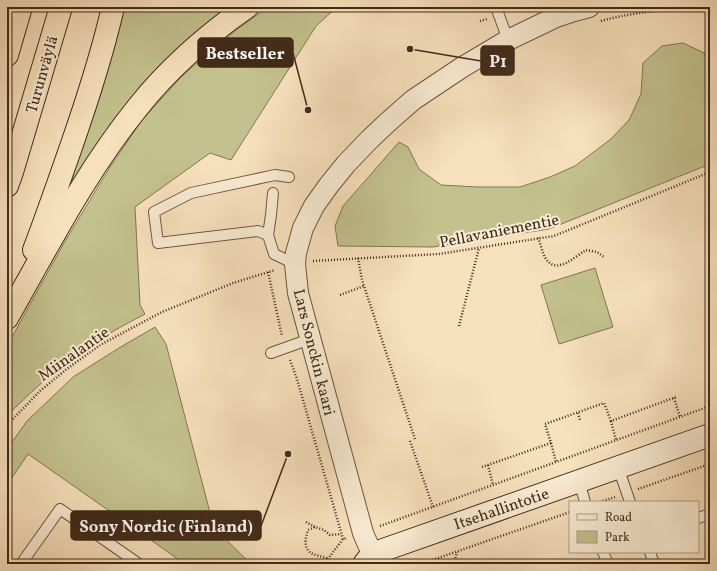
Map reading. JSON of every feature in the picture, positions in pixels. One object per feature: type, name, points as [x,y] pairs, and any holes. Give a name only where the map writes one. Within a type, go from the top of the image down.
[{"type":"highway","points":[[7,55],[21,7]]},
{"type":"highway","name":"Turunväylä","points":[[7,186],[61,7]]},
{"type":"highway","points":[[7,317],[39,238],[86,104],[113,7]]},
{"type":"highway","points":[[7,317],[72,204],[118,132],[139,105],[194,48],[224,23],[247,7]]},
{"type":"main road","name":"Itsehallintotie","points":[[368,559],[579,481],[710,435]]},
{"type":"street","name":"Lars Sonckin kaari","points":[[368,559],[363,532],[298,293],[300,262],[296,253],[303,228],[314,206],[346,164],[388,122],[413,100],[461,68],[508,40],[556,17],[574,11],[593,14]]},
{"type":"lane","points":[[496,7],[508,40]]},
{"type":"lane","points":[[268,235],[258,231],[158,243],[154,212],[191,193],[275,175],[289,177]]},
{"type":"lane","points":[[273,193],[268,235],[274,254],[300,262]]},
{"type":"lane","points":[[271,353],[310,338]]},
{"type":"lane","points":[[618,467],[628,497]]},
{"type":"lane","points":[[579,481],[584,501]]},
{"type":"lane","points":[[21,564],[60,508],[139,564]]},
{"type":"lane","points":[[699,518],[710,514]]},
{"type":"lane","points":[[603,553],[608,564]]},
{"type":"lane","points":[[650,553],[654,564]]},
{"type":"path","points":[[593,14],[616,17],[673,9],[710,7]]},
{"type":"path","name":"Pellavaniementie","points":[[300,262],[439,254],[554,236],[710,172]]},
{"type":"path","points":[[538,238],[546,258],[552,264],[558,266],[564,264],[586,250],[597,252],[604,257]]},
{"type":"path","points":[[459,326],[479,248]]},
{"type":"path","points":[[358,258],[364,286],[415,439]]},
{"type":"path","name":"Miinalantie","points":[[7,426],[40,391],[68,368],[100,345],[162,312],[233,283],[268,272],[285,348]]},
{"type":"path","points":[[340,295],[364,286]]},
{"type":"path","points":[[285,348],[297,379],[343,539]]},
{"type":"path","points":[[611,421],[675,397],[680,417]]},
{"type":"path","points":[[556,462],[545,424],[604,403],[616,440]]},
{"type":"path","points":[[324,564],[343,539],[710,406]]},
{"type":"path","points":[[578,413],[580,420]]},
{"type":"path","points":[[410,441],[433,507]]},
{"type":"path","points":[[482,467],[551,442]]},
{"type":"path","points":[[606,501],[628,497],[710,464]]},
{"type":"path","points":[[488,465],[493,485]]},
{"type":"path","points":[[421,564],[569,512]]},
{"type":"path","points":[[306,522],[324,530],[330,535],[341,534]]},
{"type":"path","points":[[315,527],[308,530],[305,544],[312,553],[328,558],[334,564]]},
{"type":"path","points":[[454,564],[457,552]]},
{"type":"green space","points":[[124,7],[234,7],[66,196],[101,93]]},
{"type":"green space","points":[[268,7],[337,7],[316,26],[231,160],[210,153],[135,207],[140,305],[145,314],[110,333],[66,363],[41,383],[7,416],[7,346],[64,243],[110,167],[142,120],[181,77],[236,30]]},
{"type":"green space","points":[[683,43],[704,53],[710,70],[710,164],[549,229],[433,247],[338,246],[335,226],[343,206],[399,142],[408,147],[419,169],[441,185],[520,187],[550,177],[575,166],[611,139],[629,120],[641,94],[643,63],[662,46]]},
{"type":"green space","points":[[595,268],[613,327],[559,344],[541,285]]},
{"type":"green space","points":[[155,327],[166,344],[214,528],[251,564],[185,564],[28,454],[7,485],[7,449],[27,421],[73,377]]},
{"type":"place","name":"P1","points":[[410,49]]},
{"type":"place","name":"Bestseller","points":[[308,110]]},
{"type":"place","name":"Sony Nordic (Finland)","points":[[288,454]]}]
